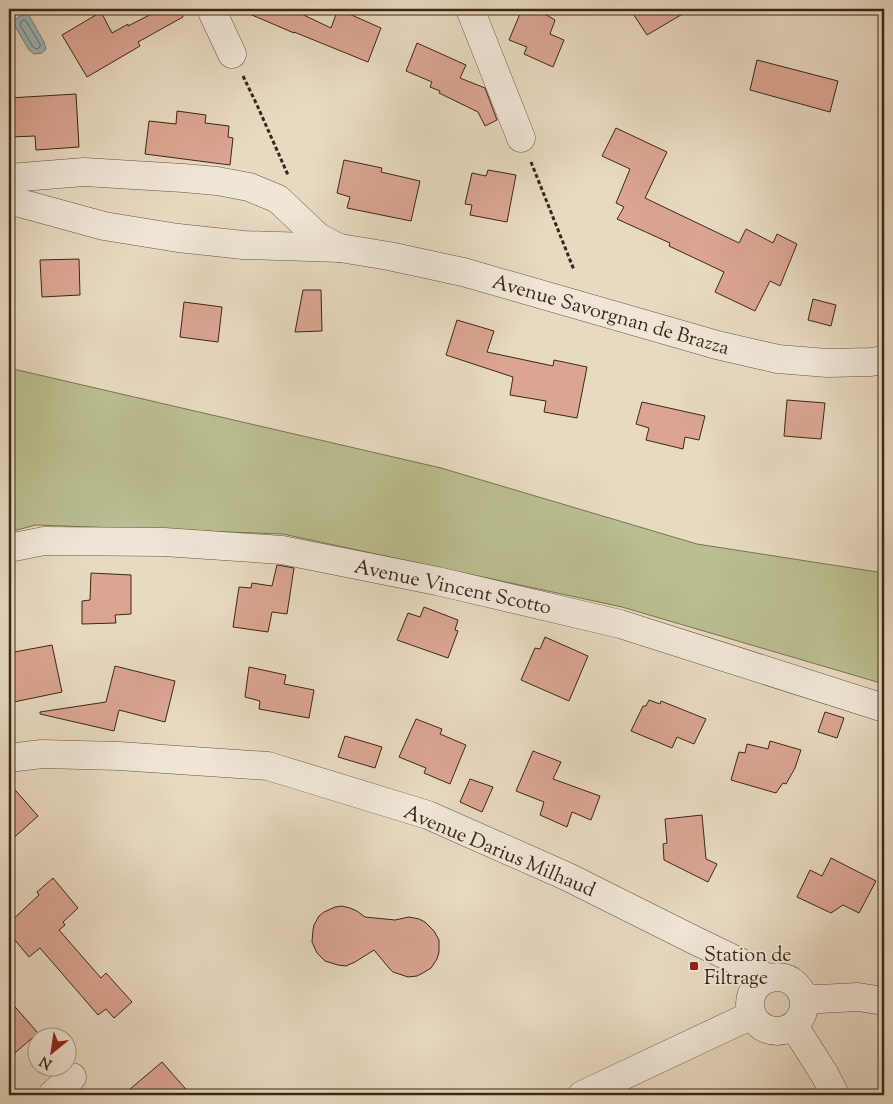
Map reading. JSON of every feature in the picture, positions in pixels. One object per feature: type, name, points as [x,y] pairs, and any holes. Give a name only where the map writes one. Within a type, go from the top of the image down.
[{"type":"street","points":[[211,9],[236,63]]},
{"type":"street","points":[[470,9],[521,138]]},
{"type":"street","name":"Avenue Savorgnan de Brazza","points":[[9,178],[84,172],[175,177],[217,181],[249,187],[278,200],[318,237],[340,248]]},
{"type":"street","name":"Avenue Savorgnan de Brazza","points":[[9,200],[104,226],[178,238],[243,246],[340,248],[389,256],[462,272],[717,345],[778,359],[827,363],[884,360]]},
{"type":"street","name":"Avenue Vincent Scotto","points":[[9,548],[44,541],[164,542],[282,550],[437,581],[620,624],[884,708]]},
{"type":"street","name":"Avenue Darius Milhaud","points":[[9,758],[42,754],[119,756],[268,766],[428,815],[568,877],[746,965],[768,978]]},
{"type":"street","points":[[779,977],[790,981],[799,988],[804,998],[804,1011],[798,1022],[787,1030],[770,1031],[756,1022],[752,1015],[750,1006],[754,989],[768,978],[779,977]]},
{"type":"street","points":[[804,998],[858,997],[884,1001]]},
{"type":"street","points":[[582,1095],[752,1015]]},
{"type":"street","points":[[794,1026],[825,1075],[835,1095]]},
{"type":"street","points":[[52,1095],[72,1076]]},
{"type":"path","points":[[236,63],[257,105],[291,183],[292,212]]},
{"type":"path","points":[[521,138],[574,270]]},
{"type":"green space","points":[[9,368],[441,468],[697,544],[884,573],[884,684],[622,607],[283,534],[36,525],[9,532]]},
{"type":"water","points":[[27,12],[44,42],[46,49],[42,53],[34,54],[29,50],[12,21]]},
{"type":"building","points":[[161,9],[179,9],[183,17],[138,42],[140,46],[87,77],[62,35],[101,12],[112,33]]},
{"type":"building","points":[[238,9],[291,9],[331,28],[338,9],[381,28],[368,62]]},
{"type":"building","points":[[522,9],[546,9],[545,14],[555,20],[550,34],[564,40],[553,67],[524,54],[527,47],[509,40]]},
{"type":"building","points":[[630,9],[691,9],[647,35]]},
{"type":"building","points":[[417,43],[466,65],[460,78],[485,88],[497,120],[485,126],[478,112],[439,93],[440,91],[430,87],[432,82],[406,71]]},
{"type":"building","points":[[757,60],[838,81],[830,112],[750,90]]},
{"type":"building","points":[[76,94],[79,147],[36,150],[35,136],[9,137],[9,98]]},
{"type":"building","points":[[177,111],[206,115],[205,123],[229,126],[228,137],[233,138],[230,165],[145,154],[149,121],[176,124]]},
{"type":"building","points":[[616,128],[667,152],[645,198],[739,243],[746,229],[773,243],[777,234],[797,244],[780,286],[770,281],[755,311],[715,292],[724,272],[669,246],[670,243],[617,219],[624,207],[616,203],[630,169],[602,156]]},
{"type":"building","points":[[344,160],[382,168],[381,172],[420,181],[411,221],[347,208],[350,197],[337,193]]},
{"type":"building","points":[[488,170],[516,175],[507,222],[470,215],[472,205],[465,204],[472,173],[486,176]]},
{"type":"building","points":[[79,259],[80,295],[42,297],[40,260]]},
{"type":"building","points":[[303,290],[321,290],[322,331],[295,332]]},
{"type":"building","points":[[813,299],[836,305],[831,326],[808,320]]},
{"type":"building","points":[[184,302],[222,307],[218,342],[180,337]]},
{"type":"building","points":[[457,320],[494,331],[487,352],[553,366],[554,360],[587,367],[577,418],[544,412],[546,401],[510,395],[513,377],[446,355]]},
{"type":"building","points":[[787,400],[825,403],[821,439],[784,436]]},
{"type":"building","points":[[642,402],[705,416],[699,440],[685,437],[683,449],[646,440],[649,428],[636,424]]},
{"type":"building","points":[[277,565],[294,568],[287,614],[272,612],[268,632],[233,627],[239,587],[251,588],[252,583],[272,586]]},
{"type":"building","points":[[91,573],[131,575],[131,614],[115,615],[116,623],[82,624],[82,601],[90,600]]},
{"type":"building","points":[[424,607],[458,620],[455,630],[458,631],[448,658],[397,640],[408,613],[420,617]]},
{"type":"building","points":[[545,637],[588,656],[569,701],[521,680],[535,648],[540,649]]},
{"type":"building","points":[[52,645],[62,692],[9,703],[9,653]]},
{"type":"building","points":[[115,666],[175,681],[165,722],[119,710],[114,731],[40,714],[40,712],[106,702]]},
{"type":"building","points":[[249,667],[286,675],[284,684],[314,690],[309,718],[259,709],[260,701],[245,697]]},
{"type":"building","points":[[649,700],[660,704],[661,701],[706,719],[694,744],[677,737],[672,748],[631,731],[643,706],[646,706]]},
{"type":"building","points":[[825,712],[844,718],[837,738],[818,732]]},
{"type":"building","points":[[416,719],[442,729],[440,734],[466,745],[450,784],[424,773],[426,768],[399,757]]},
{"type":"building","points":[[345,736],[382,747],[375,768],[338,757]]},
{"type":"building","points":[[770,741],[801,750],[795,768],[786,784],[783,783],[776,793],[731,780],[739,752],[745,753],[747,744],[768,749]]},
{"type":"building","points":[[533,751],[561,762],[553,779],[600,796],[591,820],[572,812],[567,827],[540,815],[544,802],[516,791]]},
{"type":"building","points":[[470,779],[493,787],[482,812],[460,802]]},
{"type":"building","points":[[9,783],[38,816],[9,842]]},
{"type":"building","points":[[702,815],[706,859],[717,864],[708,882],[664,860],[663,844],[667,843],[665,819]]},
{"type":"building","points":[[831,858],[876,881],[859,913],[843,905],[831,913],[797,897],[810,870],[822,876]]},
{"type":"building","points":[[53,878],[78,908],[63,922],[65,925],[59,930],[101,978],[106,973],[132,1002],[114,1018],[106,1009],[98,1015],[40,948],[29,957],[9,933],[9,923],[39,895],[37,892]]},
{"type":"building","points":[[342,906],[357,911],[365,917],[395,920],[409,917],[425,922],[434,931],[439,940],[437,959],[431,968],[423,973],[408,977],[393,972],[374,950],[346,966],[325,961],[317,953],[312,942],[314,925],[319,916],[324,912]]},
{"type":"building","points":[[9,1000],[32,1026],[28,1026],[28,1042],[9,1058]]},
{"type":"building","points":[[162,1062],[191,1095],[123,1095]]},
{"type":"place","name":"Station de Filtrage","points":[[694,966]]}]
